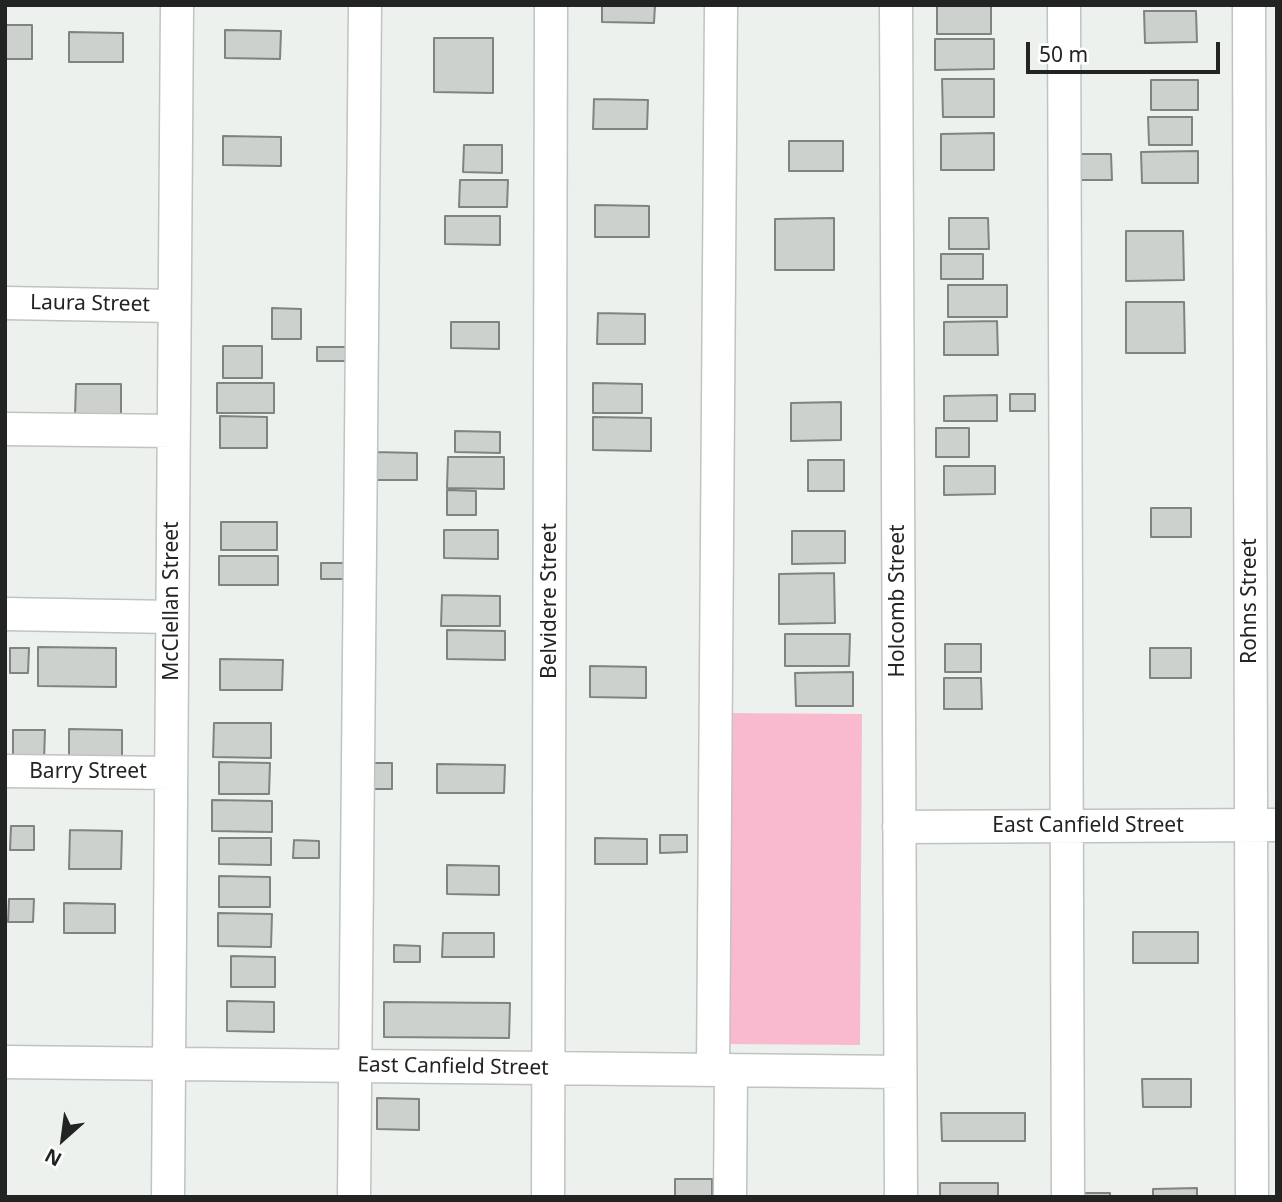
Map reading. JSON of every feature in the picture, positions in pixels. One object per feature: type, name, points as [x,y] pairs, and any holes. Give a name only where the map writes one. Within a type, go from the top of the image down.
[{"type":"street","name":"McClellan Street","points":[[167,1197],[177,5]]},
{"type":"street","points":[[354,1197],[365,5]]},
{"type":"street","name":"Belvidere Street","points":[[548,1197],[551,5]]},
{"type":"street","points":[[721,5],[722,1070],[730,1197]]},
{"type":"street","name":"Holcomb Street","points":[[896,5],[901,1197]]},
{"type":"street","points":[[1064,5],[1068,1197]]},
{"type":"street","name":"Rohns Street","points":[[1249,5],[1263,186],[1264,1150],[1252,1197]]},
{"type":"street","name":"Laura Street","points":[[5,303],[174,306]]},
{"type":"street","points":[[5,429],[173,431]]},
{"type":"street","points":[[5,614],[172,617]]},
{"type":"street","name":"Barry Street","points":[[5,771],[170,773]]},
{"type":"street","name":"East Canfield Street","points":[[899,827],[1264,825]]},
{"type":"street","name":"East Canfield Street","points":[[5,1062],[900,1072]]},
{"type":"shaded area","points":[[728,713],[862,714],[860,1045],[726,1044]]},
{"type":"building","points":[[602,5],[655,5],[654,23],[602,22]]},
{"type":"building","points":[[937,5],[991,5],[991,34],[937,34]]},
{"type":"building","points":[[1144,11],[1196,11],[1197,42],[1145,43]]},
{"type":"building","points":[[5,25],[32,25],[32,59],[5,59]]},
{"type":"building","points":[[225,30],[281,31],[280,59],[225,58]]},
{"type":"building","points":[[69,32],[123,33],[123,62],[69,62]]},
{"type":"building","points":[[434,38],[493,38],[493,93],[434,92]]},
{"type":"building","points":[[935,39],[994,39],[994,69],[935,70]]},
{"type":"building","points":[[942,79],[994,79],[994,117],[943,117]]},
{"type":"building","points":[[1151,80],[1198,80],[1198,110],[1151,110]]},
{"type":"building","points":[[594,99],[648,100],[647,129],[593,129]]},
{"type":"building","points":[[1148,117],[1192,117],[1192,145],[1149,145]]},
{"type":"building","points":[[994,133],[994,170],[941,170],[941,134]]},
{"type":"building","points":[[223,136],[281,137],[281,166],[223,165]]},
{"type":"building","points":[[789,141],[843,141],[843,171],[789,171]]},
{"type":"building","points":[[464,145],[502,145],[502,173],[463,172]]},
{"type":"building","points":[[1198,151],[1198,183],[1142,183],[1141,152]]},
{"type":"building","points":[[1081,154],[1111,154],[1112,180],[1081,180]]},
{"type":"building","points":[[460,180],[508,180],[507,207],[459,207]]},
{"type":"building","points":[[595,205],[649,206],[649,237],[595,237]]},
{"type":"building","points":[[445,216],[500,216],[500,245],[445,244]]},
{"type":"building","points":[[834,218],[834,270],[775,270],[775,219]]},
{"type":"building","points":[[949,218],[988,218],[989,249],[949,249]]},
{"type":"building","points":[[1126,231],[1183,231],[1184,280],[1126,281]]},
{"type":"building","points":[[941,254],[983,254],[983,279],[941,279]]},
{"type":"building","points":[[948,285],[1007,285],[1007,317],[948,317]]},
{"type":"building","points":[[1126,302],[1184,302],[1185,353],[1126,353]]},
{"type":"building","points":[[272,308],[301,309],[301,339],[272,339]]},
{"type":"building","points":[[598,313],[645,314],[645,344],[597,344]]},
{"type":"building","points":[[997,321],[998,355],[944,355],[944,322]]},
{"type":"building","points":[[451,322],[499,322],[499,349],[451,348]]},
{"type":"building","points":[[223,346],[262,346],[262,378],[223,378]]},
{"type":"building","points":[[317,347],[346,347],[346,361],[317,361]]},
{"type":"building","points":[[217,383],[274,383],[274,413],[217,413]]},
{"type":"building","points":[[593,383],[642,384],[642,413],[593,413]]},
{"type":"building","points":[[76,384],[121,384],[121,415],[75,415]]},
{"type":"building","points":[[1010,394],[1035,394],[1035,411],[1010,411]]},
{"type":"building","points":[[997,395],[997,421],[944,421],[944,396]]},
{"type":"building","points":[[841,402],[841,440],[791,441],[791,403]]},
{"type":"building","points":[[220,416],[267,417],[267,448],[220,448]]},
{"type":"building","points":[[593,417],[651,418],[651,451],[593,450]]},
{"type":"building","points":[[936,428],[969,428],[969,457],[936,457]]},
{"type":"building","points":[[455,431],[500,432],[500,453],[455,452]]},
{"type":"building","points":[[375,452],[417,453],[417,480],[374,480]]},
{"type":"building","points":[[448,457],[504,457],[504,489],[447,488]]},
{"type":"building","points":[[808,460],[844,460],[844,491],[808,491]]},
{"type":"building","points":[[944,466],[995,466],[995,494],[944,495]]},
{"type":"building","points":[[447,490],[476,491],[476,515],[447,515]]},
{"type":"building","points":[[1151,508],[1191,508],[1191,537],[1151,537]]},
{"type":"building","points":[[221,522],[277,522],[277,550],[221,550]]},
{"type":"building","points":[[444,530],[498,530],[498,559],[444,558]]},
{"type":"building","points":[[792,531],[845,531],[845,563],[792,564]]},
{"type":"building","points":[[219,556],[278,556],[278,585],[219,585]]},
{"type":"building","points":[[321,563],[346,563],[346,579],[321,579]]},
{"type":"building","points":[[834,573],[835,623],[779,624],[779,574]]},
{"type":"building","points":[[442,595],[500,596],[500,626],[441,626]]},
{"type":"building","points":[[447,630],[505,631],[505,660],[447,659]]},
{"type":"building","points":[[785,634],[850,634],[849,666],[785,666]]},
{"type":"building","points":[[945,644],[981,644],[981,672],[945,672]]},
{"type":"building","points":[[38,647],[116,648],[116,687],[38,686]]},
{"type":"building","points":[[10,648],[29,648],[28,673],[10,673]]},
{"type":"building","points":[[1150,648],[1191,648],[1191,678],[1150,678]]},
{"type":"building","points":[[220,659],[283,660],[282,690],[220,690]]},
{"type":"building","points":[[590,666],[646,667],[646,698],[590,697]]},
{"type":"building","points":[[853,672],[853,706],[796,706],[795,673]]},
{"type":"building","points":[[944,678],[981,678],[982,709],[944,709]]},
{"type":"building","points":[[214,723],[271,723],[271,758],[213,757]]},
{"type":"building","points":[[69,729],[122,730],[122,762],[69,761]]},
{"type":"building","points":[[13,730],[45,730],[44,760],[13,760]]},
{"type":"building","points":[[219,762],[270,763],[269,794],[219,794]]},
{"type":"building","points":[[368,763],[392,763],[392,789],[368,789]]},
{"type":"building","points":[[437,764],[505,765],[504,793],[437,793]]},
{"type":"building","points":[[212,800],[272,801],[272,832],[212,831]]},
{"type":"building","points":[[11,826],[34,826],[34,850],[10,850]]},
{"type":"building","points":[[70,830],[122,831],[121,869],[69,869]]},
{"type":"building","points":[[660,835],[687,835],[687,852],[660,853]]},
{"type":"building","points":[[219,838],[271,838],[271,865],[219,864]]},
{"type":"building","points":[[595,838],[647,839],[647,864],[595,864]]},
{"type":"building","points":[[294,840],[319,841],[319,858],[293,858]]},
{"type":"building","points":[[447,865],[499,866],[499,895],[447,894]]},
{"type":"building","points":[[219,876],[270,877],[270,907],[219,907]]},
{"type":"building","points":[[9,899],[34,899],[33,922],[8,922]]},
{"type":"building","points":[[64,903],[115,904],[115,933],[64,933]]},
{"type":"building","points":[[218,913],[272,914],[271,947],[218,946]]},
{"type":"building","points":[[1133,932],[1198,932],[1198,963],[1133,963]]},
{"type":"building","points":[[443,933],[494,933],[494,957],[442,957]]},
{"type":"building","points":[[394,945],[420,946],[420,962],[394,962]]},
{"type":"building","points":[[231,956],[275,957],[275,987],[231,987]]},
{"type":"building","points":[[227,1001],[274,1002],[274,1032],[227,1031]]},
{"type":"building","points":[[384,1002],[510,1003],[509,1038],[384,1037]]},
{"type":"building","points":[[1142,1079],[1191,1079],[1191,1107],[1143,1107]]},
{"type":"building","points":[[377,1098],[419,1099],[419,1130],[377,1129]]},
{"type":"building","points":[[941,1113],[1025,1113],[1025,1141],[942,1141]]},
{"type":"building","points":[[675,1179],[712,1179],[712,1197],[675,1197]]},
{"type":"building","points":[[940,1183],[998,1183],[998,1197],[940,1197]]},
{"type":"building","points":[[1197,1188],[1197,1197],[1153,1197],[1153,1189]]},
{"type":"building","points":[[1084,1193],[1110,1193],[1110,1197],[1084,1197]]}]
